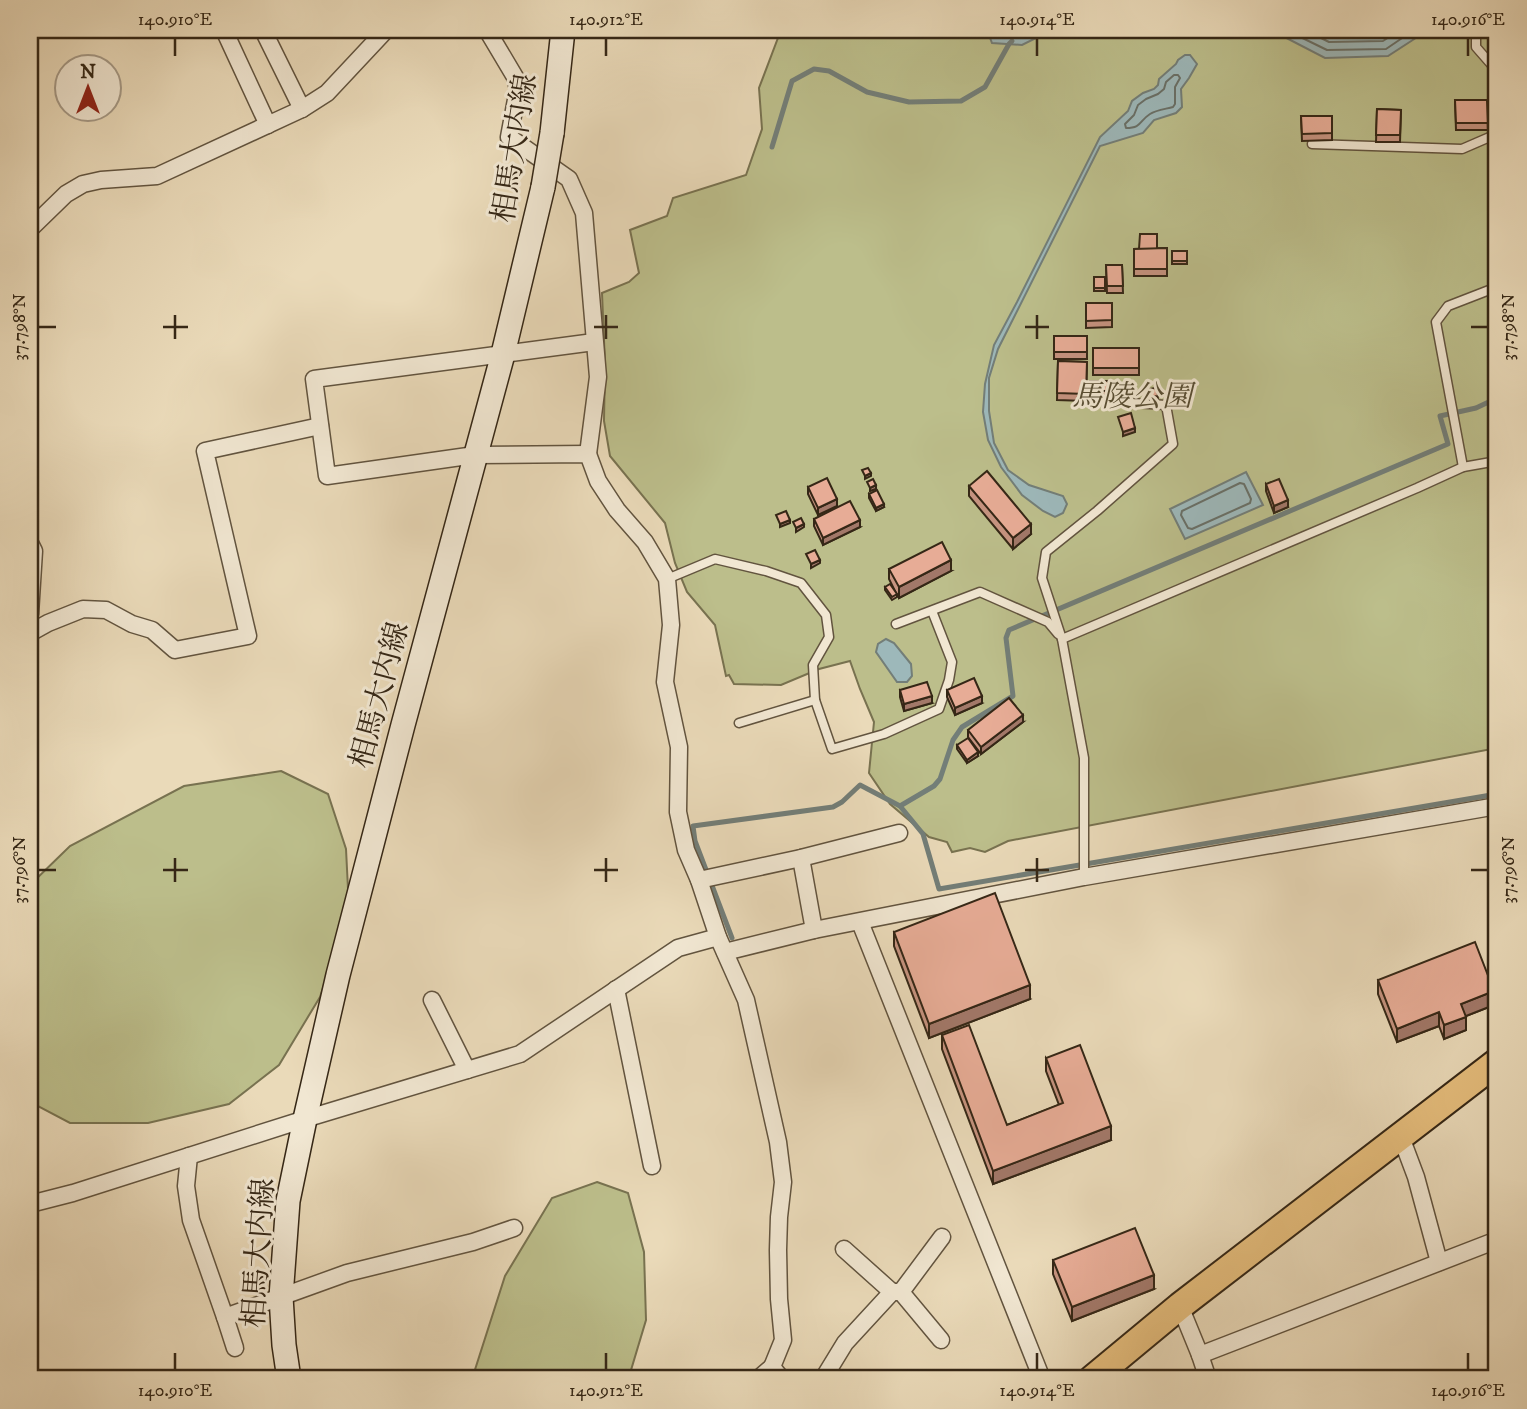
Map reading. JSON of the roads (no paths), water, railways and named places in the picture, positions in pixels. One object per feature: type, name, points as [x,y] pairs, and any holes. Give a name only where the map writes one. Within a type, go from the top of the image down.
[{"type":"highway","points":[[1092,1379],[1180,1306],[1497,1062]]},
{"type":"main road","name":"相馬大内線","points":[[289,1379],[281,1297],[288,1201],[342,962],[503,354],[543,187],[552,133],[563,30]]},
{"type":"street","points":[[224,30],[268,125]]},
{"type":"street","points":[[263,30],[302,109]]},
{"type":"street","points":[[30,229],[66,194],[83,184],[157,176],[302,109],[327,93],[386,30]]},
{"type":"street","points":[[487,30],[515,77],[518,89],[509,137],[569,179],[584,213],[598,377],[588,454],[598,481],[617,510],[645,542],[667,579],[671,625],[665,682],[679,747],[678,812],[686,850],[721,945],[746,1000],[778,1142],[783,1182],[778,1250],[783,1340],[777,1373],[758,1379]]},
{"type":"street","points":[[588,454],[475,455],[327,476],[314,379],[594,342]]},
{"type":"street","points":[[30,633],[83,610],[106,610],[132,624],[152,629],[175,650],[248,636],[205,451],[320,426]]},
{"type":"street","points":[[30,543],[34,551],[30,614]]},
{"type":"street","points":[[30,1204],[520,1054],[678,948],[721,945],[814,930],[1084,877],[1497,806]]},
{"type":"street","points":[[699,880],[899,833]]},
{"type":"street","points":[[801,858],[814,930]]},
{"type":"street","points":[[860,922],[1042,1379]]},
{"type":"street","points":[[616,989],[652,1166]]},
{"type":"street","points":[[432,1000],[467,1070]]},
{"type":"street","points":[[1401,1137],[1416,1177],[1439,1262]]},
{"type":"street","points":[[189,1156],[186,1186],[191,1220],[235,1348]]},
{"type":"street","points":[[225,1317],[347,1273],[473,1242],[514,1228]]},
{"type":"street","points":[[823,1379],[845,1343],[896,1292],[942,1237]]},
{"type":"street","points":[[1200,1355],[1497,1240]]},
{"type":"street","points":[[844,1249],[896,1292],[941,1340]]},
{"type":"street","points":[[1180,1306],[1208,1379]]},
{"type":"lane","points":[[1476,30],[1476,47],[1497,71]]},
{"type":"lane","points":[[1312,144],[1462,149],[1492,136],[1497,129]]},
{"type":"lane","points":[[1463,467],[1436,322],[1448,306],[1497,287]]},
{"type":"lane","points":[[1084,877],[1084,758],[1062,639],[1042,578],[1046,552],[1172,444],[1166,405],[1111,399]]},
{"type":"lane","points":[[1062,639],[1463,467],[1497,461]]},
{"type":"lane","points":[[667,579],[715,559],[766,571],[801,583],[826,615],[830,637],[813,665],[815,700],[832,749],[884,734],[939,709],[952,662],[932,611]]},
{"type":"lane","points":[[896,624],[979,592],[1048,622],[1062,639]]},
{"type":"lane","points":[[738,723],[815,700]]},
{"type":"water","points":[[987,30],[1052,30],[1022,45],[992,43]]},
{"type":"water","points":[[1271,30],[1420,30],[1422,34],[1388,56],[1325,58]]},
{"type":"water","points":[[1185,55],[1190,55],[1197,64],[1181,89],[1182,107],[1176,113],[1154,120],[1143,133],[1100,146],[998,349],[989,378],[989,411],[994,443],[1008,470],[1029,485],[1063,496],[1067,504],[1063,513],[1055,517],[1022,495],[1001,467],[988,440],[983,412],[985,384],[994,345],[1100,137],[1128,111],[1132,101],[1154,89],[1159,79]]},
{"type":"water","points":[[1246,472],[1263,505],[1185,539],[1170,509]]},
{"type":"water","points":[[886,639],[894,643],[911,664],[912,676],[907,682],[897,682],[876,652],[878,644]]},
{"type":"waterway","points":[[772,147],[792,81],[814,69],[829,71],[867,92],[909,102],[961,101],[985,87],[1012,41]]},
{"type":"waterway","points":[[900,806],[934,786],[940,779],[953,740],[962,727],[1013,696],[1006,638],[1009,630],[1448,444],[1440,416],[1476,408],[1495,399]]},
{"type":"waterway","points":[[732,938],[695,841],[693,826],[833,807],[860,785],[900,806],[923,834],[939,889],[1497,794]]},
{"type":"park label","name":"馬陵公園","points":[[1132,396]]}]
